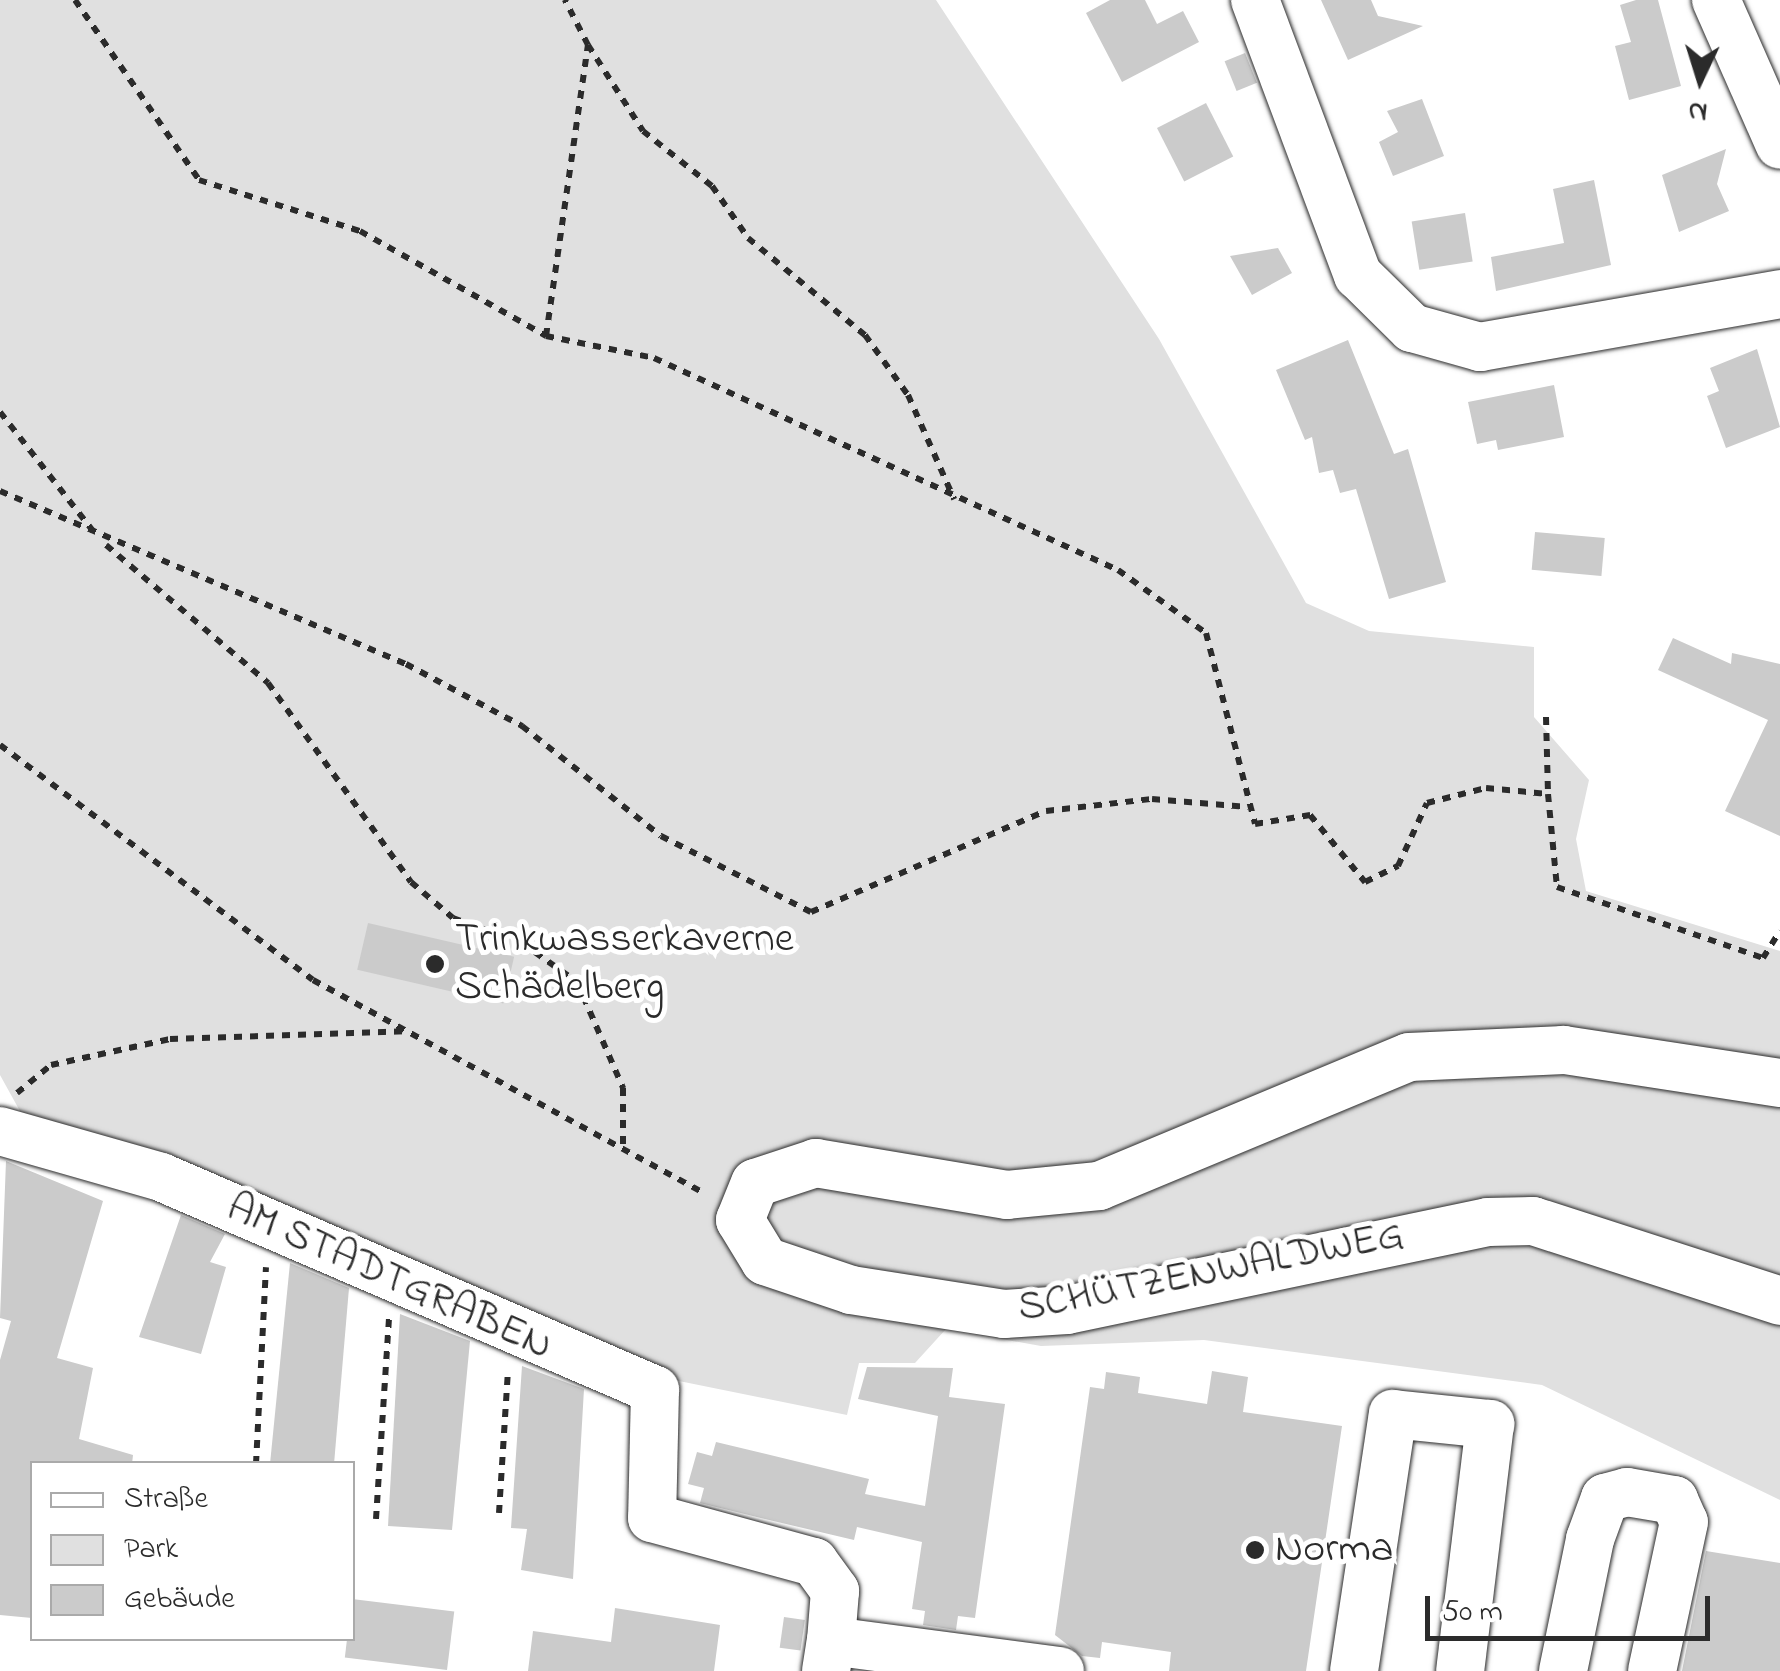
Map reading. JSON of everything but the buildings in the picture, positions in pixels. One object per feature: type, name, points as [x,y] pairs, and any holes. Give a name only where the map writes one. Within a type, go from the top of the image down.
[{"type":"street","points":[[1255,0],[1358,275],[1412,328],[1480,347],[1780,294]]},
{"type":"street","points":[[1716,0],[1780,145]]},
{"type":"street","points":[[740,1220],[755,1182],[816,1162],[1007,1195],[1099,1186],[1409,1057],[1564,1050],[1780,1083]]},
{"type":"street","name":"AM STADTGRABEN","points":[[0,1131],[161,1177],[510,1334],[655,1390],[652,1518],[814,1562],[835,1591],[828,1656]]},
{"type":"street","name":"SCHÜTZENWALDWEG","points":[[740,1220],[765,1262],[851,1290],[1004,1314],[1067,1310],[1488,1222],[1533,1221],[1780,1301]]},
{"type":"street","points":[[1354,1671],[1393,1414],[1490,1424],[1460,1671]]},
{"type":"street","points":[[1563,1671],[1590,1539],[1605,1498],[1628,1492],[1674,1500],[1684,1522],[1652,1671]]},
{"type":"street","points":[[828,1656],[1060,1671]]},
{"type":"path","points":[[75,0],[199,180],[360,230],[546,336],[654,358],[954,500],[999,509],[1118,570],[1206,633],[1223,673],[1224,726],[1255,824],[1310,816],[1365,882],[1398,866],[1428,803],[1486,788],[1548,794]]},
{"type":"path","points":[[565,0],[588,46],[643,132],[712,186],[748,238],[865,334],[908,396],[954,500]]},
{"type":"path","points":[[546,336],[588,46]]},
{"type":"path","points":[[0,412],[101,541],[268,683],[411,882],[453,918],[522,943],[577,982],[623,1088],[623,1147]]},
{"type":"path","points":[[0,492],[101,541],[406,664],[522,726],[661,836],[812,912],[850,904],[882,875],[1046,811],[1152,799],[1248,807]]},
{"type":"path","points":[[1546,718],[1557,888],[1763,958],[1780,931]]},
{"type":"path","points":[[0,745],[298,969],[623,1147],[740,1220]]},
{"type":"path","points":[[0,1106],[51,1064],[170,1038],[407,1031]]},
{"type":"path","points":[[256,1461],[268,1226]]},
{"type":"path","points":[[376,1519],[391,1281]]},
{"type":"path","points":[[499,1513],[510,1334]]},
{"type":"green space","points":[[0,0],[936,0],[1159,339],[1306,603],[1369,631],[1534,647],[1534,717],[1589,780],[1576,839],[1586,891],[1780,951],[1780,1500],[1542,1385],[1204,1340],[1041,1346],[946,1329],[915,1363],[859,1363],[847,1415],[679,1381],[21,1113],[0,1075]]},
{"type":"place","name":"Trinkwasserkaverne Schädelberg","points":[[435,964]]},
{"type":"place","name":"Norma","points":[[1255,1550]]}]
